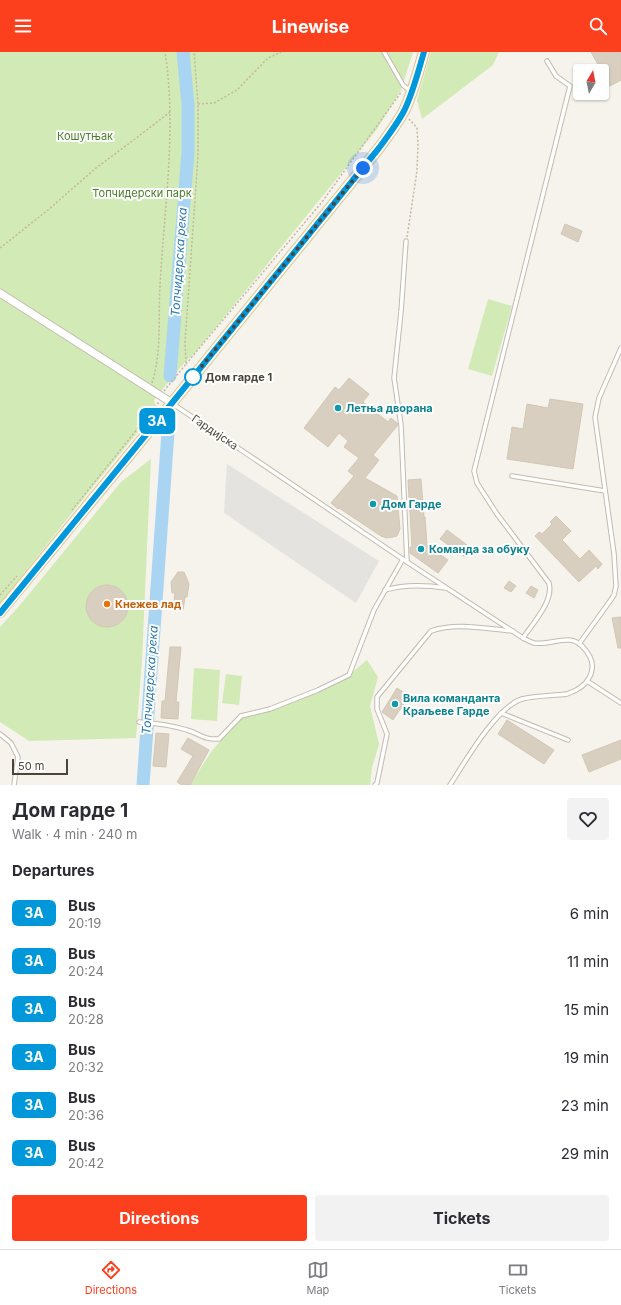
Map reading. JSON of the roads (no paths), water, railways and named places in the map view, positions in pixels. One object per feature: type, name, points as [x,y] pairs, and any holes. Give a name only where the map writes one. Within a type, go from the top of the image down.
[{"type":"main road","points":[[0,612],[379,148],[403,112],[409,90],[424,52]]},
{"type":"street","name":"Гардијска","points":[[0,293],[172,403]]},
{"type":"lane","points":[[384,52],[409,90]]},
{"type":"lane","points":[[450,785],[490,726],[501,713],[515,702],[522,699],[574,692],[587,681],[591,673],[592,665],[589,655],[574,640],[566,639],[533,642],[523,638],[548,600],[550,590],[549,583],[497,514],[477,483],[474,471],[570,86],[556,76],[547,61]]},
{"type":"lane","points":[[406,241],[401,312],[394,378],[401,425],[407,562]]},
{"type":"lane","points":[[579,644],[610,601],[615,591],[614,554],[595,417],[601,392],[621,348]]},
{"type":"lane","name":"Гардијска","points":[[172,403],[407,562],[523,638]]},
{"type":"lane","points":[[512,476],[605,491]]},
{"type":"lane","points":[[139,722],[154,722],[188,730],[209,740],[219,739],[240,716],[270,709],[318,690],[349,675],[374,610],[403,559]]},
{"type":"lane","points":[[385,590],[408,586],[427,585],[447,588]]},
{"type":"lane","points":[[375,785],[377,783],[387,734],[377,709],[377,697],[431,632],[441,628],[456,626],[514,632]]},
{"type":"lane","points":[[587,681],[621,703]]},
{"type":"lane","points":[[501,713],[568,740]]},
{"type":"lane","points":[[0,734],[11,743],[18,756],[14,785]]},
{"type":"waterway","name":"Топчидерска река","points":[[170,376],[188,153],[188,104],[183,52]]},
{"type":"waterway","name":"Топчидерска река","points":[[143,785],[168,432]]},
{"type":"place","name":"Дом гарде 1","points":[[193,377]]},
{"type":"place","name":"Летња дворана","points":[[338,408]]},
{"type":"place","name":"Дом Гарде","points":[[373,504]]},
{"type":"place","name":"Команда за обуку","points":[[421,549]]},
{"type":"place","name":"Кнежев лад","points":[[107,604]]},
{"type":"place","name":"Вила команданта Краљеве Гарде","points":[[395,704]]},
{"type":"park label","name":"Кошутњак","points":[[85,136]]},
{"type":"park label","name":"Топчидерски парк","points":[[142,193]]}]
